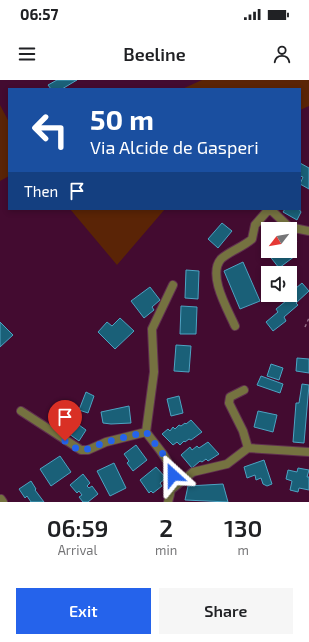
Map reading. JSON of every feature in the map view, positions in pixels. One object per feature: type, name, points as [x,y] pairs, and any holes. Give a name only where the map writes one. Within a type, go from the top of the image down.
[{"type":"street","points":[[235,326],[220,290],[217,280],[217,268],[225,256],[252,239],[256,226],[268,210]]},
{"type":"street","points":[[270,210],[289,227],[309,231]]},
{"type":"street","points":[[168,502],[172,489],[173,475],[171,467],[146,432],[154,372],[152,329],[173,285]]},
{"type":"street","points":[[244,390],[230,397],[229,403],[243,431],[248,448]]},
{"type":"street","points":[[21,411],[81,450],[90,449],[106,442],[146,432]]},
{"type":"street","points":[[172,489],[193,472],[227,464],[248,448],[309,452]]},
{"type":"path","points":[[305,327],[309,318]]},
{"type":"shaded area","points":[[202,80],[309,80],[309,106],[301,110],[301,88],[184,88]]},
{"type":"shaded area","points":[[0,105],[8,120],[8,177],[0,181]]},
{"type":"shaded area","points":[[71,210],[164,210],[117,265]]},
{"type":"building","points":[[57,80],[77,80],[64,88],[50,88],[48,85]]},
{"type":"building","points":[[301,164],[309,168],[309,189],[301,185],[303,177],[301,176]]},
{"type":"building","points":[[284,210],[300,210],[301,212],[297,220],[283,212]]},
{"type":"building","points":[[222,223],[232,231],[218,248],[208,239]]},
{"type":"building","points":[[271,258],[292,258],[282,266],[277,266]]},
{"type":"building","points":[[243,262],[260,301],[240,309],[224,271]]},
{"type":"building","points":[[186,270],[199,271],[198,299],[185,298]]},
{"type":"building","points":[[302,283],[309,291],[296,303],[298,305],[284,317],[286,321],[273,331],[266,322],[278,312],[276,309],[285,302],[297,302],[297,287]]},
{"type":"building","points":[[150,287],[160,300],[152,307],[154,310],[144,318],[131,301]]},
{"type":"building","points":[[181,306],[197,307],[196,334],[180,334]]},
{"type":"building","points":[[120,318],[134,331],[115,349],[98,332],[107,322],[112,326]]},
{"type":"building","points":[[0,322],[13,335],[0,347]]},
{"type":"building","points":[[176,345],[191,346],[189,372],[174,371]]},
{"type":"building","points":[[297,358],[309,359],[309,373],[296,371]]},
{"type":"building","points":[[271,364],[283,368],[279,380],[267,376]]},
{"type":"building","points":[[261,376],[283,384],[280,393],[257,385]]},
{"type":"building","points":[[302,384],[309,385],[304,443],[293,442],[296,403],[299,403]]},
{"type":"building","points":[[86,392],[94,396],[88,413],[79,410]]},
{"type":"building","points":[[179,396],[183,413],[171,416],[167,399]]},
{"type":"building","points":[[129,406],[131,423],[103,423],[101,412]]},
{"type":"building","points":[[258,411],[277,415],[273,432],[254,427]]},
{"type":"building","points":[[72,420],[86,430],[79,441],[65,431]]},
{"type":"building","points":[[191,420],[202,432],[191,440],[189,439],[185,442],[184,441],[180,445],[177,442],[173,445],[162,434],[168,429],[170,431],[173,427],[175,429],[179,425],[181,426],[185,423],[186,424]]},
{"type":"building","points":[[208,442],[219,454],[208,461],[206,459],[202,462],[200,461],[192,468],[181,455],[190,447],[192,450],[197,446],[199,448]]},
{"type":"building","points":[[136,445],[147,460],[133,471],[127,463],[129,461],[124,454]]},
{"type":"building","points":[[60,456],[71,472],[51,486],[40,469]]},
{"type":"building","points":[[264,460],[272,484],[267,486],[263,484],[261,478],[256,480],[255,475],[247,478],[244,467]]},
{"type":"building","points":[[114,463],[126,488],[110,496],[97,471]]},
{"type":"building","points":[[156,467],[166,478],[160,483],[162,486],[153,493],[151,491],[149,493],[140,480]]},
{"type":"building","points":[[298,468],[309,470],[307,477],[309,477],[309,490],[299,488],[298,492],[290,490],[292,481],[286,479],[288,470],[297,472]]},
{"type":"building","points":[[83,474],[90,483],[87,486],[89,488],[92,486],[98,494],[88,502],[83,502],[79,497],[82,495],[79,491],[77,493],[70,485]]},
{"type":"building","points":[[31,481],[36,489],[35,490],[44,502],[31,502],[27,496],[25,498],[19,489]]},
{"type":"building","points":[[223,484],[228,502],[185,500],[188,486]]},
{"type":"route","points":[[65,441],[77,449],[85,450],[106,442],[146,432],[169,462],[173,475]]}]
